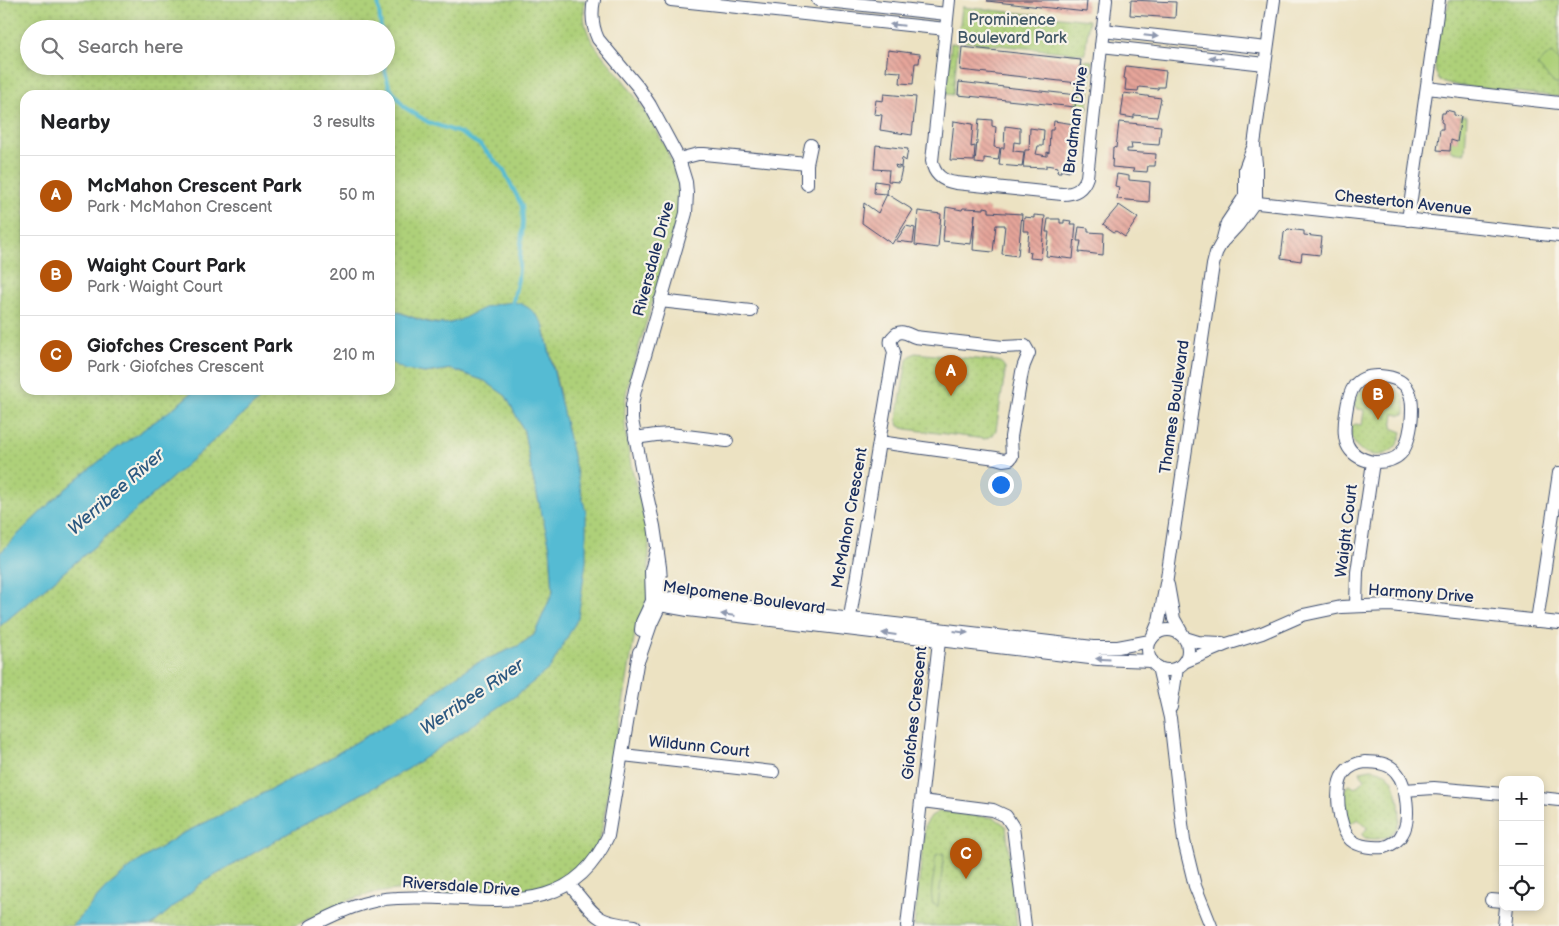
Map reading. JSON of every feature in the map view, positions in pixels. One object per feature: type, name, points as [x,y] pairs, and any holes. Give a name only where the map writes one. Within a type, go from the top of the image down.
[{"type":"street","name":"Riversdale Drive","points":[[311,926],[352,907],[383,899],[410,898],[524,909],[541,906],[566,896],[589,876],[602,854],[608,836],[639,659],[642,622],[658,602],[651,571],[657,548],[632,420],[633,398],[686,212],[686,182],[679,159],[650,105],[638,87],[598,39],[592,18],[594,0]]},
{"type":"street","points":[[671,0],[710,2],[848,20],[946,29]]},
{"type":"street","points":[[818,0],[947,14]]},
{"type":"street","name":"Bradman Drive","points":[[949,0],[933,167],[940,176],[950,182],[1062,194],[1073,193],[1080,189],[1087,177],[1106,0]]},
{"type":"street","points":[[1249,201],[1244,178],[1245,169],[1254,145],[1274,0]]},
{"type":"street","points":[[1408,220],[1439,0]]},
{"type":"street","points":[[848,20],[849,3]]},
{"type":"street","points":[[1102,30],[1267,48]]},
{"type":"street","points":[[1101,46],[1265,64]]},
{"type":"street","points":[[1427,88],[1559,103]]},
{"type":"street","points":[[807,184],[807,164],[811,144]]},
{"type":"street","points":[[679,159],[704,154],[807,164]]},
{"type":"street","name":"Chesterton Avenue","points":[[1249,201],[1559,236]]},
{"type":"street","name":"Thames Boulevard","points":[[1151,639],[1159,621],[1167,578],[1211,275],[1216,253],[1222,242],[1231,215],[1249,201]]},
{"type":"street","points":[[660,301],[751,311]]},
{"type":"street","name":"McMahon Crescent","points":[[849,624],[894,352],[890,343],[895,334],[901,331],[915,337],[1003,347],[1025,346],[1028,348],[1030,353],[1022,372],[1010,460],[880,442]]},
{"type":"street","points":[[1380,376],[1396,380],[1408,390],[1412,397],[1412,412],[1408,442],[1402,453],[1389,461],[1372,462],[1358,458],[1348,447],[1343,434],[1344,423],[1347,401],[1354,386],[1365,378],[1380,376]]},
{"type":"street","points":[[635,438],[670,434],[727,441]]},
{"type":"street","name":"Waight Court","points":[[1356,605],[1356,572],[1372,462]]},
{"type":"street","points":[[1537,621],[1559,473]]},
{"type":"street","name":"Thames Boulevard","points":[[1167,578],[1174,619],[1184,637]]},
{"type":"street","name":"Melpomene Boulevard","points":[[658,602],[681,599],[849,624],[1155,664]]},
{"type":"street","name":"Harmony Drive","points":[[1180,665],[1227,644],[1262,633],[1303,615],[1356,605],[1390,605],[1559,623]]},
{"type":"street","points":[[1170,718],[1172,693],[1180,665],[1188,650],[1184,637],[1172,630],[1166,629],[1151,639],[1148,651],[1155,664],[1170,718],[1184,841],[1195,886],[1211,926]]},
{"type":"street","name":"Melpomene Boulevard","points":[[940,635],[1093,647],[1118,647],[1151,639]]},
{"type":"street","name":"Giofches Crescent","points":[[907,926],[940,635]]},
{"type":"street","name":"Harmony Drive","points":[[1184,637],[1198,642],[1227,644]]},
{"type":"street","points":[[1155,664],[1170,670],[1180,665]]},
{"type":"street","name":"Wildunn Court","points":[[622,755],[773,772]]},
{"type":"street","points":[[1358,763],[1382,764],[1396,772],[1401,779],[1404,790],[1407,819],[1403,834],[1393,844],[1375,847],[1358,844],[1351,840],[1342,824],[1339,803],[1339,783],[1345,772],[1358,763]]},
{"type":"street","points":[[1404,790],[1434,788],[1499,794]]},
{"type":"street","points":[[1544,798],[1559,800]]},
{"type":"street","name":"Giofches Crescent","points":[[922,801],[993,810],[1000,812],[1010,821],[1015,836],[1025,926]]},
{"type":"street","points":[[574,890],[593,914],[604,921],[635,926]]},
{"type":"street","points":[[1504,926],[1506,911]]},
{"type":"green space","points":[[0,0],[585,0],[585,24],[588,33],[656,129],[671,159],[680,197],[675,225],[628,384],[625,402],[625,421],[630,458],[648,531],[649,595],[636,627],[601,834],[597,847],[575,879],[505,901],[421,891],[396,890],[369,894],[346,901],[294,926],[151,926],[200,884],[292,831],[408,769],[550,668],[560,395],[543,324],[500,303],[452,323],[434,323],[395,311],[395,90],[20,90],[20,395],[189,395],[100,460],[42,511],[0,553]]},
{"type":"green space","points":[[1449,0],[1559,0],[1559,97],[1447,84],[1440,80],[1435,68],[1436,53],[1443,13],[1448,8]]},
{"type":"green space","name":"Prominence Boulevard Park","points":[[962,7],[1089,20],[1085,54],[958,41]]},
{"type":"green space","points":[[951,43],[958,44],[953,95],[946,94]]},
{"type":"green space","points":[[1551,53],[1559,62],[1559,84],[1555,84],[1537,65]]},
{"type":"green space","points":[[1081,60],[1092,61],[1088,109],[1075,107]]},
{"type":"green space","points":[[1461,116],[1467,116],[1465,153],[1450,151],[1451,140],[1457,141]]},
{"type":"green space","points":[[915,353],[996,361],[1003,365],[1005,373],[996,430],[993,435],[985,439],[906,429],[899,426],[897,419],[907,360]]},
{"type":"green space","points":[[395,364],[406,370],[425,373],[451,369],[485,381],[506,396],[524,431],[531,470],[550,547],[553,592],[534,635],[518,646],[475,664],[450,680],[425,701],[323,762],[180,835],[135,864],[105,889],[72,926],[0,926],[0,626],[109,534],[264,395],[395,395]]},
{"type":"green space","points":[[1376,384],[1389,386],[1399,391],[1405,406],[1405,414],[1394,414],[1392,428],[1402,432],[1398,443],[1391,451],[1382,455],[1364,452],[1356,446],[1352,437],[1351,426],[1356,424],[1362,425],[1364,410],[1354,406],[1358,393],[1367,386]]},
{"type":"green space","points":[[1379,770],[1391,778],[1396,789],[1400,807],[1400,816],[1395,830],[1384,838],[1365,838],[1362,835],[1367,828],[1358,819],[1350,824],[1348,821],[1345,796],[1346,787],[1350,785],[1355,788],[1365,779],[1360,771]]},
{"type":"green space","points":[[940,811],[995,818],[1006,826],[1017,926],[914,926],[925,825],[931,816]]},
{"type":"green space","points":[[937,854],[944,854],[938,906],[933,904],[931,894]]},
{"type":"water","name":"Werribee River","points":[[513,302],[522,305],[530,309],[543,324],[586,513],[586,562],[578,618],[550,668],[517,695],[408,769],[292,831],[200,884],[151,926],[72,926],[105,889],[135,864],[180,835],[323,762],[425,701],[450,680],[475,664],[518,646],[534,635],[553,592],[550,547],[531,470],[524,431],[506,396],[485,381],[451,369],[425,373],[405,370],[395,365],[395,311],[423,321],[448,324],[496,304]]},
{"type":"water","name":"Werribee River","points":[[189,395],[264,395],[109,534],[0,626],[0,553],[42,511],[100,460]]},
{"type":"building","points":[[988,0],[1087,0],[1086,12]]},
{"type":"building","points":[[1131,0],[1176,2],[1175,18],[1130,15]]},
{"type":"building","points":[[962,47],[1081,60],[1078,83],[960,70]]},
{"type":"building","points":[[888,50],[920,54],[919,63],[915,63],[913,84],[900,83],[901,72],[886,71]]},
{"type":"building","points":[[1126,66],[1166,71],[1164,87],[1158,87],[1158,89],[1139,87],[1138,91],[1125,90]]},
{"type":"building","points":[[959,82],[1077,95],[1075,107],[958,95]]},
{"type":"building","points":[[1124,93],[1161,98],[1157,117],[1134,115],[1134,118],[1121,116]]},
{"type":"building","points":[[884,94],[916,97],[912,135],[880,130],[882,115],[874,114],[876,100],[883,101]]},
{"type":"building","points":[[1446,110],[1454,112],[1454,115],[1461,116],[1457,142],[1451,140],[1450,151],[1437,150],[1440,129],[1443,129],[1443,123],[1441,122],[1442,113],[1445,113]]},
{"type":"building","points":[[979,119],[992,120],[992,126],[996,127],[994,147],[1000,148],[998,160],[984,158],[984,164],[975,163]]},
{"type":"building","points":[[954,121],[973,124],[971,147],[975,146],[974,161],[950,160]]},
{"type":"building","points":[[1054,121],[1074,124],[1069,172],[1061,170],[1061,172],[1057,172],[1058,167],[1046,165],[1046,168],[1023,167],[1025,150],[1029,150],[1030,128],[1044,130],[1043,146],[1038,146],[1036,154],[1047,156],[1047,152],[1049,153],[1050,130],[1053,130]]},
{"type":"building","points":[[1119,122],[1161,126],[1159,145],[1131,143],[1132,149],[1127,149],[1127,152],[1156,154],[1155,166],[1148,166],[1147,172],[1112,167],[1113,147],[1116,148]]},
{"type":"building","points":[[1005,126],[1020,128],[1020,143],[1014,142],[1013,151],[1024,152],[1022,167],[999,165],[1001,148],[1004,148]]},
{"type":"building","points":[[876,145],[908,149],[906,161],[902,158],[901,167],[895,165],[896,168],[902,168],[899,182],[888,181],[889,170],[874,169]]},
{"type":"building","points":[[1117,174],[1129,176],[1129,180],[1150,182],[1149,202],[1117,199],[1119,187],[1115,186]]},
{"type":"building","points":[[875,181],[888,183],[887,194],[874,193]]},
{"type":"building","points":[[887,194],[913,210],[892,244],[862,223],[864,203],[878,213]]},
{"type":"building","points":[[1119,205],[1138,218],[1125,237],[1103,224]]},
{"type":"building","points":[[946,207],[962,210],[963,208],[984,209],[984,207],[989,208],[989,212],[1022,214],[1018,256],[1002,254],[1005,225],[996,225],[993,252],[973,250],[975,214],[971,244],[943,241]]},
{"type":"building","points":[[918,211],[941,214],[938,248],[915,245]]},
{"type":"building","points":[[1034,215],[1045,216],[1041,259],[1030,258],[1031,252],[1027,251],[1029,231],[1023,231],[1024,217],[1034,218]]},
{"type":"building","points":[[1048,219],[1060,219],[1060,223],[1064,223],[1064,220],[1071,221],[1070,224],[1076,224],[1073,259],[1046,256],[1049,232],[1046,232]]},
{"type":"building","points":[[906,226],[915,228],[913,243],[896,241]]},
{"type":"building","points":[[1079,227],[1088,228],[1088,232],[1104,233],[1103,255],[1079,252],[1081,241],[1077,241]]},
{"type":"building","points":[[1288,229],[1304,231],[1304,235],[1322,237],[1320,255],[1302,253],[1301,261],[1281,258],[1284,233]]},
{"type":"waterway","points":[[378,0],[380,20]]},
{"type":"waterway","points":[[386,75],[392,90]]},
{"type":"waterway","points":[[395,94],[404,107],[428,122],[460,133],[480,145],[503,169],[522,206],[523,222],[518,279],[512,306]]},
{"type":"place","name":"McMahon Crescent Park","points":[[951,396]]},
{"type":"place","name":"Waight Court Park","points":[[1378,420]]},
{"type":"place","name":"Giofches Crescent Park","points":[[966,879]]}]
